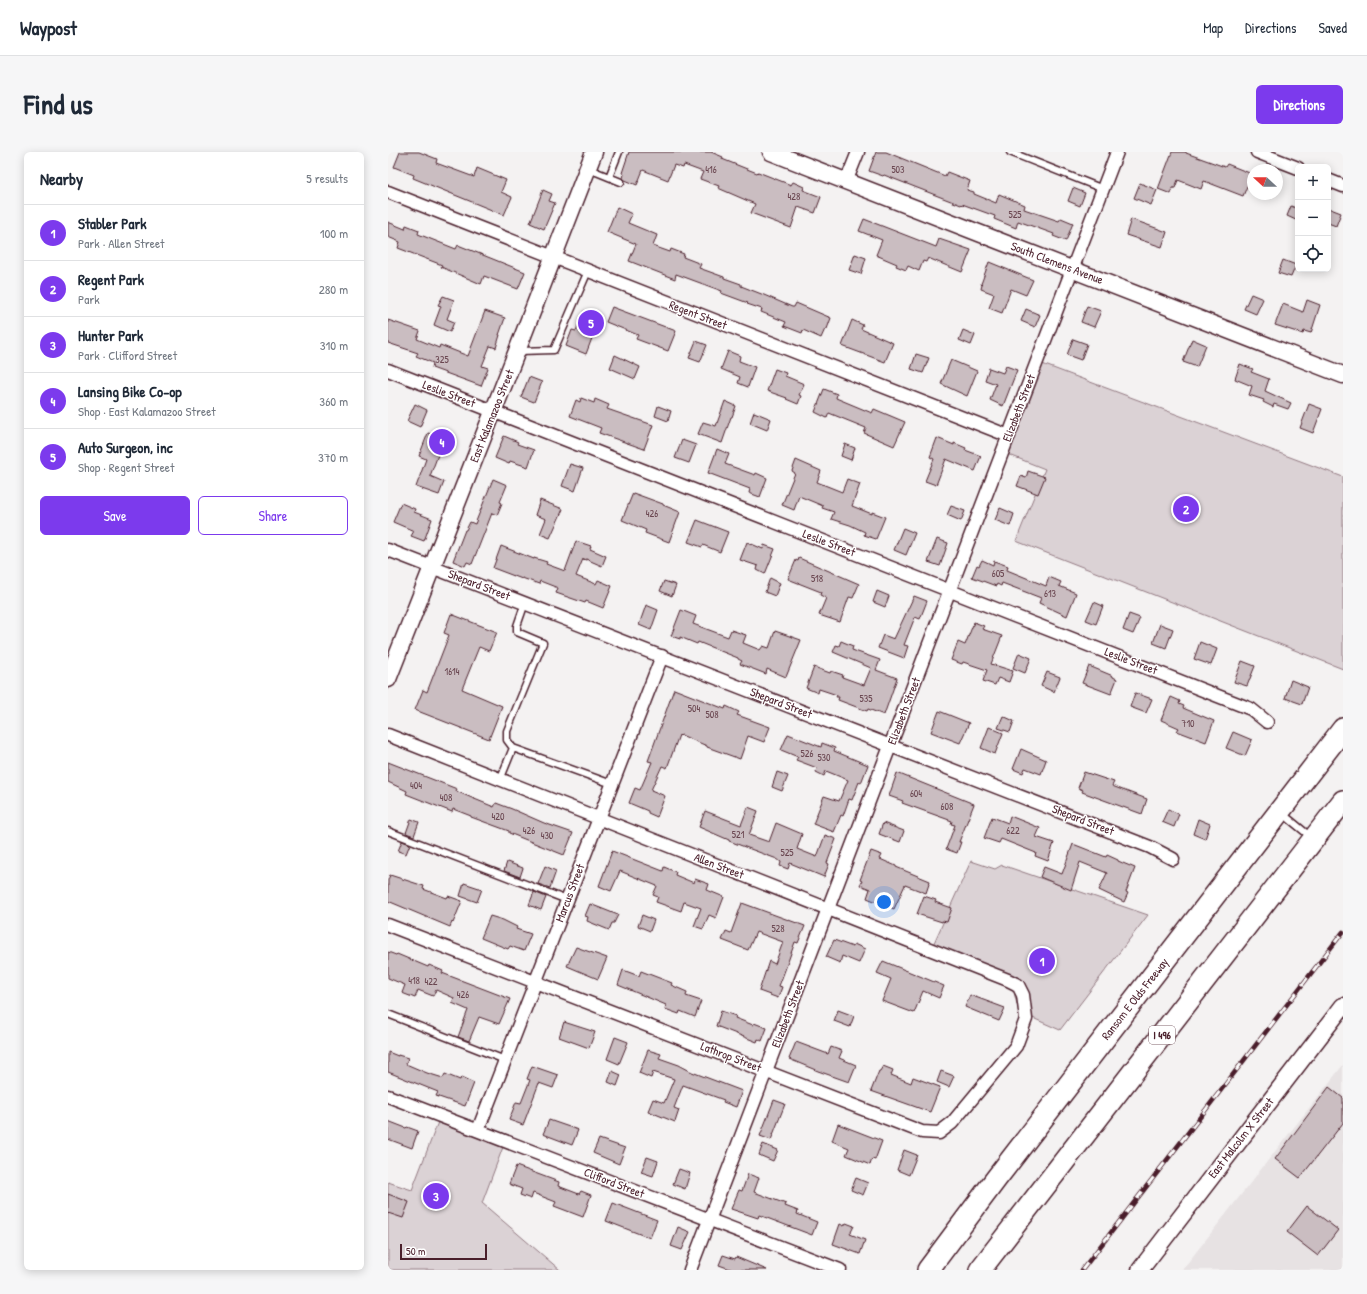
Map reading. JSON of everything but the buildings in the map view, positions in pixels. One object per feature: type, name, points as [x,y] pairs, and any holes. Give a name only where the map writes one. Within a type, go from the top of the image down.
[{"type":"highway","name":"Ransom E Olds Freeway","points":[[928,1270],[996,1179],[1343,729]]},
{"type":"highway","name":"I 496","points":[[980,1270],[1343,801]]},
{"type":"highway","points":[[918,1270],[996,1179]]},
{"type":"street","name":"East Kalamazoo Street","points":[[388,679],[594,152]]},
{"type":"street","name":"South Clemens Avenue","points":[[771,152],[1343,375]]},
{"type":"street","points":[[846,182],[858,152]]},
{"type":"street","name":"Elizabeth Street","points":[[690,1270],[951,590],[1008,436],[1117,152]]},
{"type":"street","points":[[1257,152],[1295,167]]},
{"type":"street","points":[[1331,181],[1343,186]]},
{"type":"street","name":"Regent Street","points":[[388,192],[1008,436]]},
{"type":"street","name":"Leslie Street","points":[[388,370],[1251,709],[1267,722]]},
{"type":"street","name":"Shepard Street","points":[[388,550],[1150,847],[1173,859]]},
{"type":"street","name":"Marcus Street","points":[[478,1130],[662,656]]},
{"type":"street","name":"Allen Street","points":[[388,735],[1008,980],[1018,985],[1023,995],[1026,1019]]},
{"type":"street","name":"Lathrop Street","points":[[388,925],[922,1132],[939,1133],[952,1123],[1016,1046],[1026,1019]]},
{"type":"street","name":"East Malcolm X Street","points":[[1140,1270],[1343,1006]]},
{"type":"street","name":"Clifford Street","points":[[388,1096],[709,1220],[819,1266],[840,1270]]},
{"type":"lane","points":[[609,177],[619,152]]},
{"type":"lane","points":[[1010,152],[1103,189]]},
{"type":"lane","points":[[588,168],[621,182]]},
{"type":"lane","points":[[517,351],[554,350],[588,271]]},
{"type":"lane","points":[[525,603],[517,626],[517,632],[543,643],[507,730],[507,740],[512,748],[612,784]]},
{"type":"lane","points":[[500,780],[512,748]]},
{"type":"lane","points":[[1280,811],[1314,838]]},
{"type":"lane","points":[[388,831],[567,900]]},
{"type":"lane","points":[[388,1014],[505,1060]]},
{"type":"shaded area","points":[[1037,362],[1343,477],[1343,669],[1016,541],[1045,469],[1002,452]]},
{"type":"shaded area","points":[[971,861],[995,869],[1002,865],[1148,915],[1060,1030],[1019,1012],[1010,977],[933,945]]},
{"type":"shaded area","points":[[1343,1065],[1343,1270],[1182,1270]]},
{"type":"shaded area","points":[[438,1122],[503,1147],[482,1203],[560,1270],[388,1270],[388,1182],[412,1190]]},
{"type":"railway","points":[[1082,1270],[1343,932]]},
{"type":"place","name":"Auto Surgeon, inc","points":[[591,323]]},
{"type":"place","name":"Lansing Bike Co-op","points":[[442,442]]},
{"type":"place","name":"Regent Park","points":[[1186,509]]},
{"type":"place","name":"Stabler Park","points":[[1042,961]]},
{"type":"place","name":"Hunter Park","points":[[436,1196]]}]
